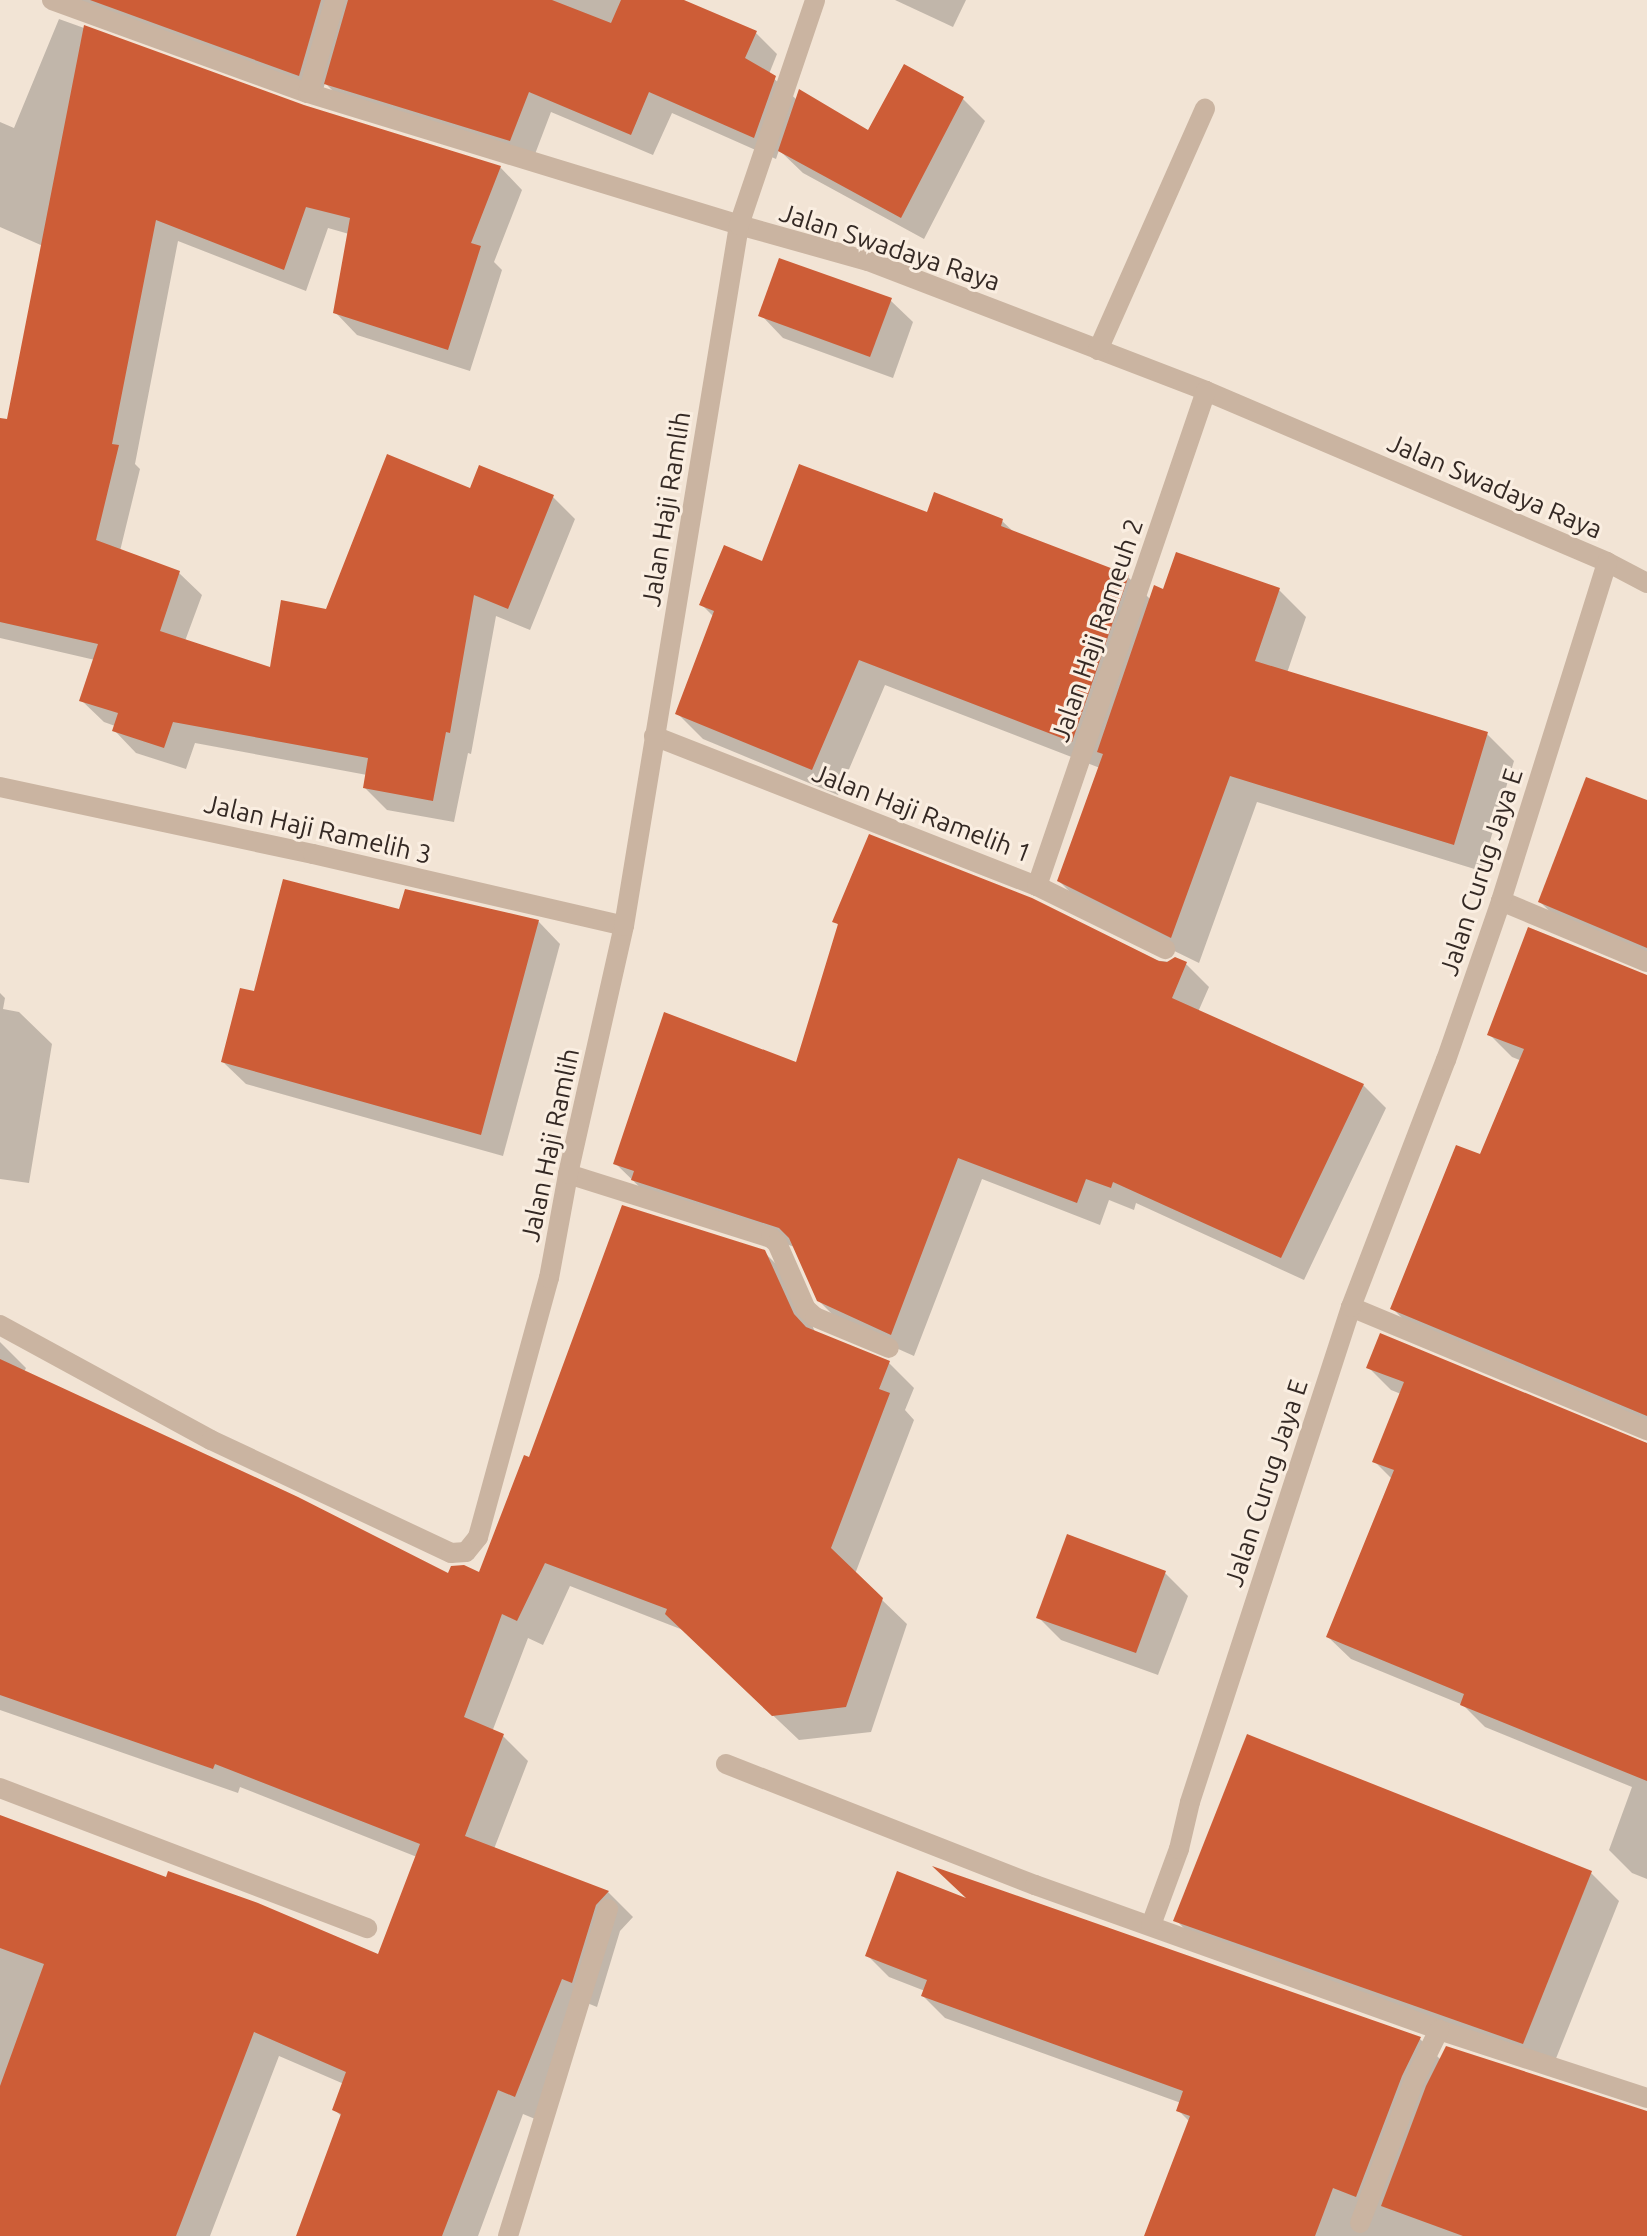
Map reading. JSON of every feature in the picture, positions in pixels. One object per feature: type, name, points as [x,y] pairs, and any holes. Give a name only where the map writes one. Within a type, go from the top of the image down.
[{"type":"street","name":"Jalan Swadaya Raya","points":[[52,0],[308,93],[739,225],[868,261],[1206,391],[1607,562],[1647,583]]},
{"type":"street","points":[[308,93],[335,0]]},
{"type":"street","name":"Jalan Haji Ramlih","points":[[0,1325],[211,1440],[451,1553],[466,1552],[478,1537],[549,1278],[568,1174],[624,926],[739,225],[815,0]]},
{"type":"street","points":[[1098,350],[1205,109]]},
{"type":"street","name":"Jalan Haji Rameuh 2","points":[[1037,886],[1206,391]]},
{"type":"street","name":"Jalan Curug Jaya E","points":[[1151,1925],[1179,1849],[1190,1802],[1351,1307],[1446,1060],[1501,901],[1607,562]]},
{"type":"street","name":"Jalan Haji Ramelih 1","points":[[654,736],[1037,886],[1165,949]]},
{"type":"street","name":"Jalan Haji Ramelih 3","points":[[0,787],[313,854],[624,926]]},
{"type":"street","points":[[1501,901],[1647,962]]},
{"type":"street","points":[[568,1174],[771,1238],[777,1243],[806,1309],[815,1317],[889,1348]]},
{"type":"street","points":[[1351,1307],[1647,1430]]},
{"type":"street","points":[[726,1764],[1035,1885],[1439,2030],[1647,2098]]},
{"type":"street","points":[[0,1788],[367,1928]]},
{"type":"street","points":[[508,2236],[608,1909]]},
{"type":"street","points":[[1360,2223],[1414,2081],[1439,2030]]},
{"type":"building","points":[[90,0],[321,0],[299,76]]},
{"type":"building","points":[[348,0],[552,0],[611,23],[621,0],[684,0],[757,31],[745,58],[776,76],[754,138],[649,92],[631,135],[529,92],[510,141],[324,84]]},
{"type":"building","points":[[84,25],[304,105],[501,166],[471,243],[481,246],[448,350],[333,313],[350,218],[306,207],[284,270],[156,220],[112,444],[119,445],[96,540],[180,571],[160,631],[270,667],[281,600],[326,609],[387,454],[470,488],[479,465],[554,495],[508,609],[474,595],[450,733],[446,732],[433,801],[363,788],[368,758],[173,722],[164,748],[112,731],[118,713],[79,701],[98,644],[0,622],[0,418],[7,419]]},
{"type":"building","points":[[904,64],[964,97],[901,218],[778,151],[799,89],[868,130]]},
{"type":"building","points":[[779,258],[892,298],[870,357],[758,316]]},
{"type":"building","points":[[799,464],[927,512],[934,492],[1003,519],[1001,526],[1129,575],[1072,742],[859,660],[812,770],[675,714],[714,611],[699,605],[724,545],[762,561]]},
{"type":"building","points":[[1176,552],[1280,588],[1255,661],[1488,732],[1454,845],[1230,776],[1171,938],[1057,881],[1103,754],[1097,752],[1154,585],[1163,589]]},
{"type":"building","points":[[1586,777],[1647,800],[1647,948],[1538,902]]},
{"type":"building","points":[[869,834],[1032,898],[1159,961],[1167,962],[1175,957],[1187,962],[1172,998],[1364,1084],[1281,1258],[1113,1182],[1111,1188],[1086,1179],[1077,1203],[958,1158],[891,1335],[817,1301],[789,1238],[779,1228],[631,1180],[634,1171],[613,1164],[664,1012],[796,1062],[838,924],[832,922]]},
{"type":"building","points":[[283,879],[399,909],[405,889],[539,920],[481,1135],[221,1062],[240,988],[254,991]]},
{"type":"building","points":[[1528,927],[1647,975],[1647,1416],[1390,1309],[1456,1145],[1480,1154],[1524,1049],[1487,1035]]},
{"type":"building","points":[[622,1205],[765,1250],[794,1314],[806,1327],[890,1361],[879,1389],[890,1393],[831,1548],[883,1598],[846,1707],[772,1716],[665,1614],[667,1609],[545,1563],[517,1621],[502,1614],[464,1717],[504,1734],[465,1836],[609,1891],[596,1905],[572,1983],[562,1979],[515,2097],[498,2090],[442,2236],[296,2236],[341,2114],[332,2110],[346,2072],[254,2032],[176,2236],[0,2236],[0,2086],[44,1964],[0,1948],[0,1815],[166,1877],[168,1871],[258,1903],[378,1954],[420,1844],[215,1764],[213,1769],[0,1695],[0,1359],[298,1497],[448,1573],[451,1566],[464,1565],[479,1572],[524,1455],[529,1457]]},
{"type":"building","points":[[1380,1333],[1647,1443],[1647,1781],[1460,1705],[1464,1694],[1326,1637],[1394,1470],[1372,1462],[1404,1382],[1366,1368]]},
{"type":"building","points":[[1067,1534],[1166,1571],[1136,1653],[1036,1618]]},
{"type":"building","points":[[1247,1734],[1592,1871],[1523,2044],[1173,1921]]},
{"type":"building","points":[[932,1866],[1421,2037],[1402,2076],[1356,2197],[1333,2188],[1315,2236],[1144,2236],[1190,2116],[1176,2111],[1183,2091],[921,1996],[927,1980],[865,1956],[897,1871],[966,1898]]},
{"type":"building","points":[[1446,2046],[1647,2111],[1647,2236],[1463,2236],[1381,2206],[1426,2086]]}]
